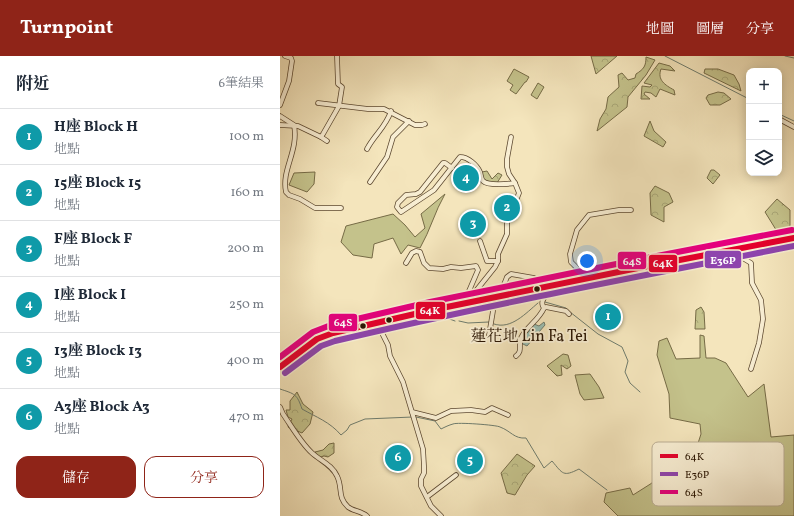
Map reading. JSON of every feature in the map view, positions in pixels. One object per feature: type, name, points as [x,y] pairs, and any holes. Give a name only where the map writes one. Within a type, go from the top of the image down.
[{"type":"main road","points":[[281,366],[317,339],[333,333],[467,301],[500,297],[588,278],[794,238]]},
{"type":"street","points":[[280,105],[289,81],[292,61],[291,58],[285,56]]},
{"type":"street","points":[[321,137],[339,106],[342,87],[338,84],[338,56]]},
{"type":"street","points":[[318,103],[352,106],[372,110],[384,108],[415,125],[425,124]]},
{"type":"street","points":[[367,149],[376,134],[385,125],[391,111]]},
{"type":"street","points":[[280,116],[294,125],[306,129],[326,141]]},
{"type":"street","points":[[370,182],[387,158],[393,137],[409,121]]},
{"type":"street","points":[[782,121],[794,127]]},
{"type":"street","points":[[280,125],[294,125]]},
{"type":"street","points":[[294,125],[294,146],[287,171],[285,184],[286,192],[315,208],[341,208]]},
{"type":"street","points":[[467,301],[498,261],[498,254],[507,234],[507,223],[519,193],[509,174],[506,164],[511,136]]},
{"type":"street","points":[[452,168],[443,163],[420,192],[406,195],[398,203],[397,207],[402,212],[434,190],[452,168],[458,158],[464,157],[468,159],[477,168],[483,181],[485,182],[490,184],[515,183]]},
{"type":"street","points":[[588,278],[571,262],[570,258],[573,239],[577,230],[589,215],[619,210],[631,210]]},
{"type":"street","points":[[480,241],[487,262],[498,261]]},
{"type":"street","points":[[740,248],[741,257],[751,264],[752,282],[760,296],[762,305],[762,326],[751,369]]},
{"type":"street","points":[[406,263],[412,253],[416,251],[420,252],[424,263],[429,268],[461,268],[476,266],[478,270],[469,291],[467,301]]},
{"type":"street","points":[[500,297],[507,277],[511,274],[534,278]]},
{"type":"street","points":[[516,356],[519,353],[521,337],[541,315],[544,308],[542,302],[549,292],[549,286]]},
{"type":"street","points":[[489,335],[493,311],[491,298]]},
{"type":"street","points":[[544,308],[546,307],[566,311],[569,314]]},
{"type":"street","points":[[378,322],[388,345],[390,356],[403,382],[423,449],[424,473],[421,479],[421,486],[431,506],[441,516]]},
{"type":"street","points":[[280,407],[287,420],[312,453],[333,468],[338,476],[341,499],[349,508],[358,510],[367,516]]},
{"type":"street","points":[[412,415],[436,418],[450,411],[471,410],[485,412],[492,408],[508,415]]},
{"type":"street","points":[[427,497],[456,475]]},
{"type":"green space","points":[[591,56],[617,56],[596,74]]},
{"type":"green space","points":[[646,57],[655,60],[646,75],[628,97],[627,107],[597,131],[600,119],[606,109],[608,97],[619,87],[618,75],[622,73],[628,80],[635,78],[636,74],[644,67]]},
{"type":"green space","points":[[659,63],[670,66],[675,71],[661,69],[660,76],[663,82],[674,90],[675,95],[660,89],[656,97],[651,93],[645,92],[644,94],[650,99],[641,99],[642,86],[650,87],[652,85],[644,83]]},
{"type":"green space","points":[[514,69],[529,77],[516,94],[510,90],[513,85],[507,81]]},
{"type":"green space","points":[[705,69],[718,69],[734,75],[741,91],[704,73]]},
{"type":"green space","points":[[538,83],[544,87],[537,99],[531,95]]},
{"type":"green space","points":[[718,92],[724,93],[731,99],[720,105],[710,105],[706,98],[708,95]]},
{"type":"green space","points":[[650,121],[654,131],[666,142],[663,147],[644,136]]},
{"type":"green space","points":[[711,170],[714,170],[720,175],[713,184],[707,178]]},
{"type":"green space","points":[[487,171],[492,179],[498,173],[502,175],[497,183],[489,182],[483,179],[482,172]]},
{"type":"green space","points":[[315,172],[314,184],[307,192],[289,185],[294,173]]},
{"type":"green space","points":[[655,186],[669,193],[673,202],[664,207],[664,222],[651,215],[650,193]]},
{"type":"green space","points":[[445,194],[420,248],[408,245],[401,254],[393,238],[374,244],[372,258],[353,255],[341,242],[346,226],[393,214],[415,237],[425,228],[421,214]]},
{"type":"green space","points":[[777,199],[790,210],[790,230],[778,233],[765,212]]},
{"type":"green space","points":[[701,307],[704,312],[705,329],[695,329],[696,310]]},
{"type":"green space","points":[[700,335],[704,336],[706,358],[715,358],[726,363],[748,397],[764,384],[771,437],[794,435],[794,516],[618,516],[604,502],[606,493],[630,488],[633,495],[652,483],[652,506],[784,506],[784,442],[698,442],[701,434],[700,424],[670,418],[669,394],[657,355],[659,341],[667,338],[676,359],[700,358]]},
{"type":"green space","points":[[563,354],[568,355],[571,366],[567,369],[561,365],[562,375],[557,376],[547,366]]},
{"type":"green space","points":[[590,374],[599,387],[604,398],[584,400],[580,394],[575,375]]},
{"type":"green space","points":[[297,392],[303,404],[313,412],[310,424],[302,433],[288,427],[292,419],[288,417],[286,410],[290,410],[290,401]]},
{"type":"green space","points":[[334,443],[334,453],[328,457],[324,456],[317,458],[315,452],[323,450],[329,444]]},
{"type":"green space","points":[[517,454],[535,466],[527,475],[515,495],[507,493],[501,473]]},
{"type":"water","points":[[544,322],[545,325],[527,346],[521,343],[522,338],[534,324],[539,326]]},
{"type":"waterway","points":[[665,56],[746,97]]},
{"type":"waterway","points":[[785,56],[794,58]]},
{"type":"waterway","points":[[782,115],[794,121]]},
{"type":"waterway","points":[[545,302],[566,308],[568,310]]},
{"type":"waterway","points":[[494,324],[506,325],[512,323],[518,320],[538,303]]},
{"type":"waterway","points":[[570,312],[598,334],[622,347],[628,361],[625,372],[630,383],[640,392]]},
{"type":"waterway","points":[[444,317],[455,321]]},
{"type":"waterway","points":[[459,321],[468,323],[489,322]]},
{"type":"waterway","points":[[280,389],[295,395],[299,400],[302,409],[328,423],[341,435],[350,425],[365,419],[413,417]]},
{"type":"waterway","points":[[416,417],[435,421],[441,429],[456,423],[492,425],[500,427],[515,436],[526,438],[544,468],[552,461],[564,473],[570,473],[579,469],[607,490]]},
{"type":"transit line","name":"64S","points":[[280,357],[313,332],[331,325],[430,302],[792,230]]},
{"type":"transit line","name":"64K","points":[[280,367],[317,339],[333,333],[432,310],[794,238]]},
{"type":"transit line","name":"E36P","points":[[285,373],[321,346],[335,341],[507,303],[794,246]]},
{"type":"place","name":"I座 Block I","points":[[466,178]]},
{"type":"place","name":"15座 Block 15","points":[[507,208]]},
{"type":"place","name":"F座 Block F","points":[[473,224]]},
{"type":"place","name":"H座 Block H","points":[[608,317]]},
{"type":"place","name":"A3座 Block A3","points":[[398,458]]},
{"type":"place","name":"13座 Block 13","points":[[470,461]]},
{"type":"district","name":"蓮花地 Lin Fa Tei","points":[[529,335]]}]
